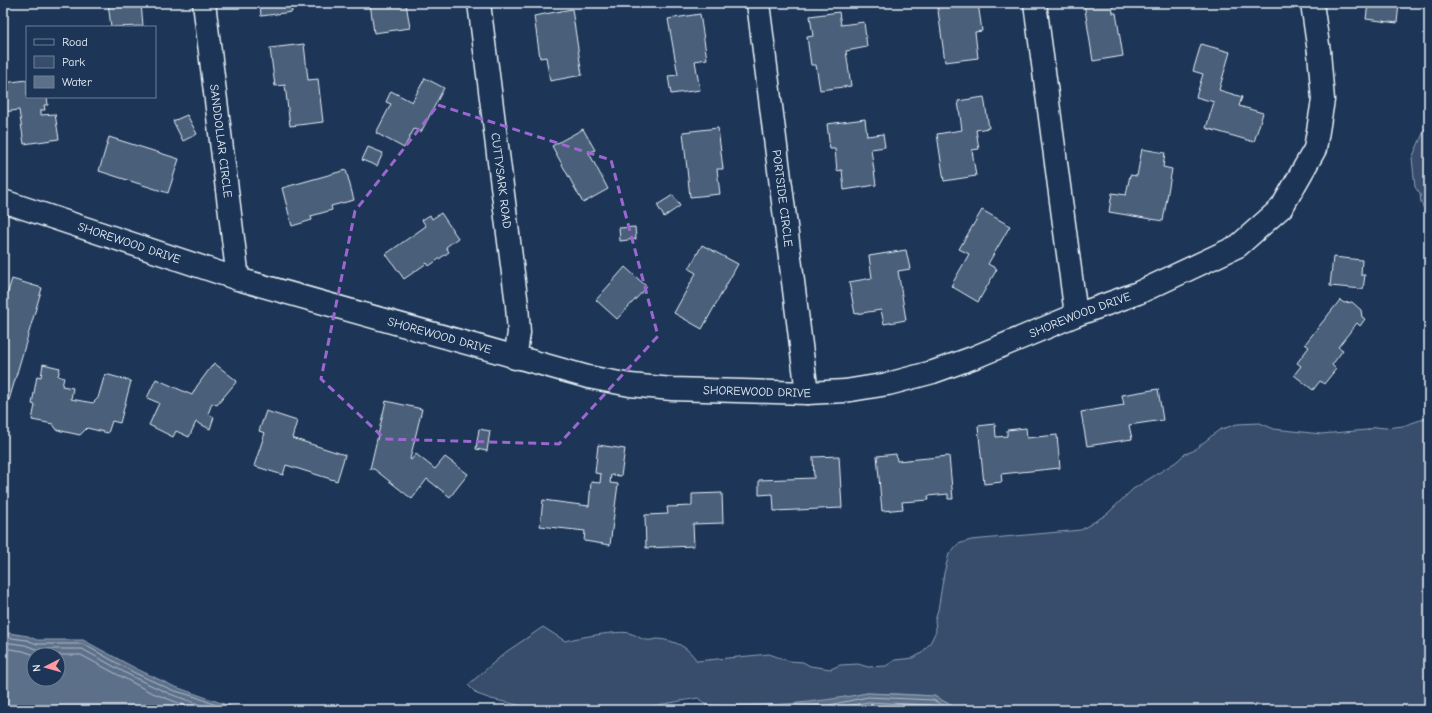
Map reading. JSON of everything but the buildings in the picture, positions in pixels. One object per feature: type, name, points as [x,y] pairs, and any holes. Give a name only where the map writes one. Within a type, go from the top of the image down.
[{"type":"street","name":"SANDDOLLAR CIRCLE","points":[[204,3],[238,279]]},
{"type":"street","name":"CUTTYSARK ROAD","points":[[478,3],[517,305],[519,333],[515,358]]},
{"type":"street","name":"PORTSIDE CIRCLE","points":[[758,3],[807,393]]},
{"type":"street","points":[[1035,3],[1076,315]]},
{"type":"street","name":"SHOREWOOD DRIVE","points":[[3,201],[238,279],[515,358],[588,377],[630,385],[672,389],[807,393],[845,391],[888,384],[933,372],[975,357],[1076,315],[1138,293],[1238,246],[1282,207],[1315,149],[1323,100],[1319,52],[1312,3]]},
{"type":"highlighted area","points":[[438,105],[611,160],[658,336],[559,444],[385,439],[321,379],[355,211]]},
{"type":"green space","points":[[1429,120],[1429,218],[1421,203],[1420,194],[1415,187],[1412,158]]},
{"type":"green space","points":[[1429,417],[1429,710],[960,710],[934,696],[867,693],[829,701],[756,707],[706,705],[698,698],[630,710],[541,710],[491,699],[477,694],[468,685],[506,652],[543,627],[565,641],[624,632],[646,640],[658,639],[670,641],[685,648],[697,661],[769,654],[789,661],[803,662],[810,666],[831,669],[840,665],[858,664],[868,667],[886,666],[895,660],[913,658],[922,653],[930,643],[936,631],[935,619],[949,554],[958,544],[971,540],[1081,530],[1107,514],[1133,489],[1176,462],[1185,454],[1193,451],[1219,430],[1237,424],[1260,423],[1274,429],[1321,434],[1367,430],[1376,427],[1385,428],[1403,426]]},
{"type":"water","points":[[3,632],[28,636],[37,640],[83,640],[137,669],[173,686],[241,710],[3,710]]},
{"type":"water","points":[[867,693],[934,696],[960,710],[704,710],[706,705],[747,706],[787,704],[826,700]]}]
